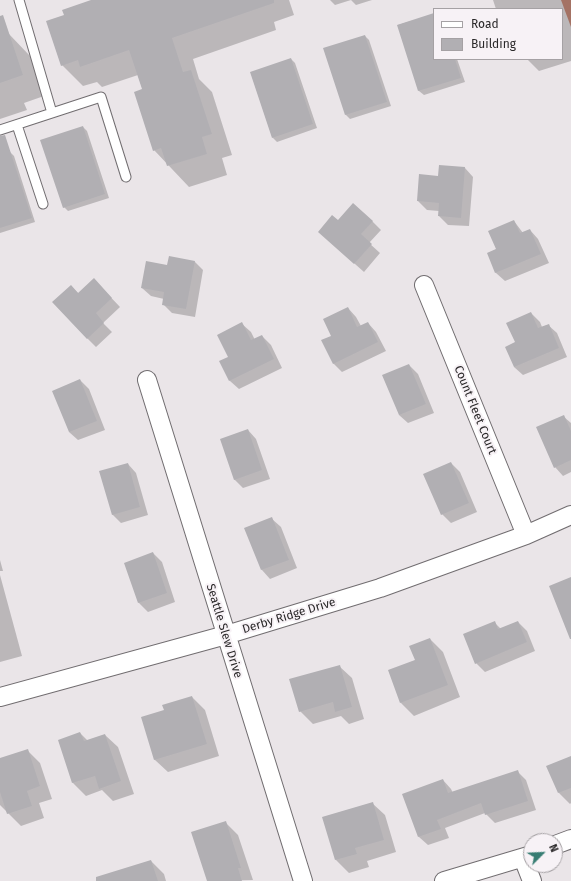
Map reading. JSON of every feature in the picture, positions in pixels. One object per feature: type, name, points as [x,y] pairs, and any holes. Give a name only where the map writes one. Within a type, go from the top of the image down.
[{"type":"street","name":"Count Fleet Court","points":[[424,285],[526,536]]},
{"type":"street","name":"Seattle Slew Drive","points":[[147,380],[303,881]]},
{"type":"street","name":"Derby Ridge Drive","points":[[0,697],[226,635],[380,588],[526,536],[571,515]]},
{"type":"street","points":[[444,881],[523,857]]},
{"type":"lane","points":[[19,0],[52,113]]},
{"type":"lane","points":[[0,130],[100,98],[126,177]]},
{"type":"lane","points":[[17,125],[43,204]]},
{"type":"shaded area","points":[[561,0],[571,0],[571,27]]},
{"type":"building","points":[[91,0],[274,0],[274,3],[172,38],[183,72],[191,70],[212,134],[202,137],[207,154],[167,166],[161,148],[153,151],[134,92],[142,89],[129,50],[80,67],[78,60],[61,66],[46,21],[64,15],[62,10]]},
{"type":"building","points":[[433,13],[433,60],[455,60],[461,78],[418,91],[397,25]]},
{"type":"building","points":[[3,15],[23,75],[0,83],[0,16]]},
{"type":"building","points":[[365,35],[387,102],[345,115],[323,48]]},
{"type":"building","points":[[291,58],[313,124],[272,138],[250,72]]},
{"type":"building","points":[[83,126],[105,194],[63,208],[40,140]]},
{"type":"building","points":[[5,135],[32,218],[0,228],[0,136]]},
{"type":"building","points":[[439,165],[465,167],[461,218],[438,216],[439,203],[417,201],[419,174],[438,176]]},
{"type":"building","points":[[353,203],[373,221],[361,234],[372,244],[354,264],[318,232],[332,215],[338,220]]},
{"type":"building","points":[[514,220],[520,233],[530,229],[541,254],[495,273],[487,253],[496,249],[488,231]]},
{"type":"building","points":[[169,256],[195,261],[186,309],[162,305],[164,292],[141,288],[146,261],[167,265]]},
{"type":"building","points":[[94,278],[112,298],[96,313],[104,323],[87,339],[52,302],[71,285],[78,293]]},
{"type":"building","points":[[348,307],[357,327],[368,322],[378,342],[333,364],[321,340],[331,336],[323,319]]},
{"type":"building","points":[[531,312],[538,328],[549,324],[559,348],[514,367],[505,347],[515,342],[506,323]]},
{"type":"building","points":[[242,322],[251,340],[262,335],[274,359],[229,381],[219,361],[228,357],[217,335]]},
{"type":"building","points":[[409,364],[426,404],[399,415],[382,375]]},
{"type":"building","points":[[80,379],[97,421],[69,432],[52,391]]},
{"type":"building","points":[[564,415],[571,431],[571,460],[554,468],[536,427]]},
{"type":"building","points":[[248,429],[262,470],[234,480],[220,439]]},
{"type":"building","points":[[451,462],[469,503],[441,515],[423,474]]},
{"type":"building","points":[[128,463],[140,507],[112,515],[99,471]]},
{"type":"building","points":[[272,517],[289,560],[261,570],[244,528]]},
{"type":"building","points":[[153,552],[167,593],[138,603],[124,563]]},
{"type":"building","points":[[571,577],[571,639],[570,639],[549,586]]},
{"type":"building","points":[[495,621],[498,629],[518,621],[527,642],[475,664],[463,634]]},
{"type":"building","points":[[430,638],[448,685],[400,703],[388,670],[415,660],[409,646]]},
{"type":"building","points":[[340,665],[352,707],[335,712],[333,702],[299,712],[289,679]]},
{"type":"building","points":[[192,696],[207,744],[154,760],[141,717],[164,710],[162,705]]},
{"type":"building","points":[[80,732],[84,741],[105,734],[121,781],[99,789],[95,776],[72,783],[58,740]]},
{"type":"building","points":[[28,749],[40,786],[27,791],[32,806],[7,814],[0,792],[0,758]]},
{"type":"building","points":[[571,756],[571,788],[558,793],[546,766]]},
{"type":"building","points":[[518,770],[528,801],[485,815],[481,803],[437,820],[441,829],[418,837],[402,794],[443,779],[448,793]]},
{"type":"building","points":[[373,802],[384,840],[355,848],[357,854],[335,860],[322,817]]},
{"type":"building","points":[[226,821],[241,868],[238,868],[242,881],[207,881],[191,832]]},
{"type":"building","points":[[151,860],[158,881],[96,881],[96,877]]}]
